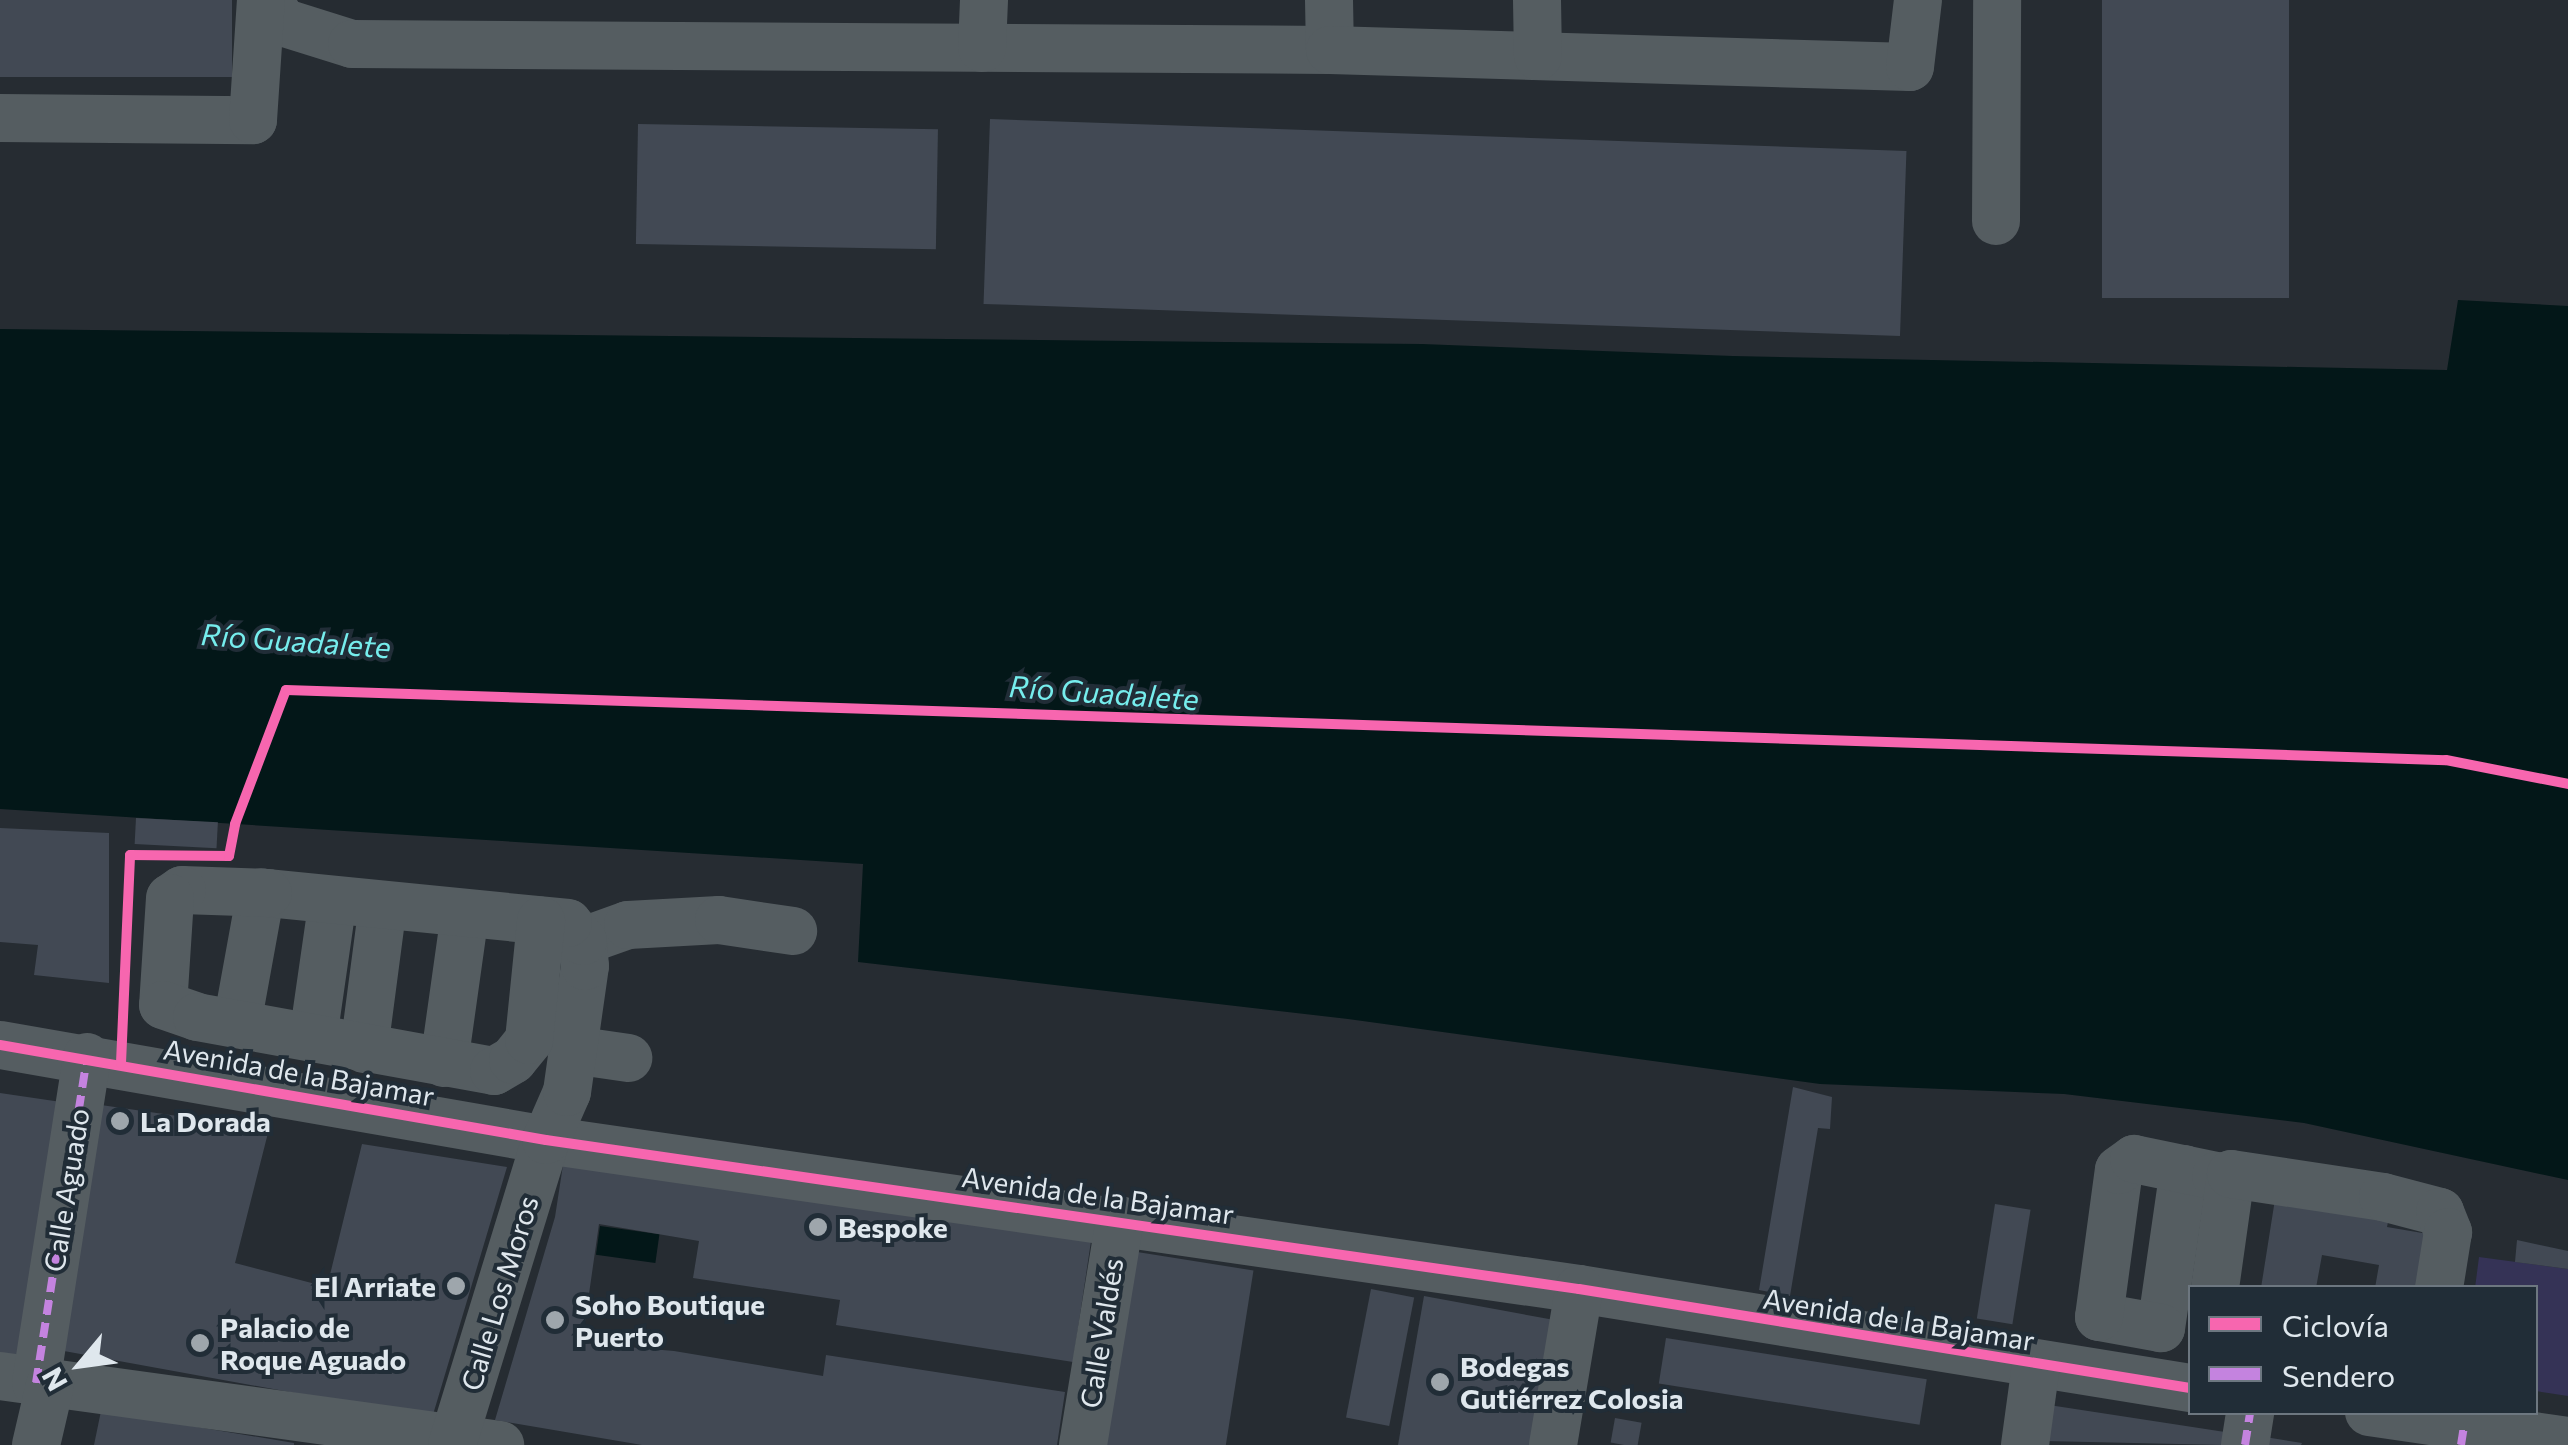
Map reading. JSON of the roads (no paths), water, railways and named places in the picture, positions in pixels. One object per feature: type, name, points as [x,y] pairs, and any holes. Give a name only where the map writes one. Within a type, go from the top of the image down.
[{"type":"street","points":[[0,118],[254,120],[260,0]]},
{"type":"street","points":[[268,0],[282,22],[352,44],[1330,50],[1910,67],[1918,0]]},
{"type":"street","points":[[982,48],[984,0]]},
{"type":"street","points":[[1328,0],[1330,50]]},
{"type":"street","points":[[1537,0],[1538,56]]},
{"type":"street","points":[[1996,220],[1997,0]]},
{"type":"street","points":[[541,921],[529,1040],[514,1060],[494,1071],[237,1024],[163,1005],[170,898],[182,890],[260,892],[384,904],[465,913],[541,921],[568,924],[583,941],[628,926],[719,920],[793,931]]},
{"type":"street","points":[[237,1024],[260,892]]},
{"type":"street","points":[[313,1038],[333,900]]},
{"type":"street","points":[[364,1048],[384,904]]},
{"type":"street","points":[[444,1064],[465,913]]},
{"type":"street","name":"Calle Los Moros","points":[[469,1442],[546,1140],[567,1092],[585,966],[583,941]]},
{"type":"street","name":"Avenida de la Bajamar","points":[[0,1045],[546,1140],[1579,1288],[2036,1366],[2188,1388]]},
{"type":"street","points":[[573,1050],[628,1058]]},
{"type":"street","name":"Calle Aguado","points":[[36,1445],[28,1381],[87,1058]]},
{"type":"street","points":[[2184,1169],[2216,1176],[2230,1185]]},
{"type":"street","points":[[2215,1285],[2231,1174],[2384,1197],[2440,1212],[2465,1230],[2439,1285]]},
{"type":"street","name":"Calle Valdés","points":[[1083,1445],[1120,1220]]},
{"type":"street","points":[[1553,1445],[1579,1288]]},
{"type":"street","points":[[2025,1445],[2036,1366]]},
{"type":"street","points":[[28,1381],[469,1442]]},
{"type":"street","points":[[2245,1445],[2250,1415]]},
{"type":"street","points":[[2417,1416],[2462,1436],[2568,1441]]},
{"type":"water","name":"Río Guadalete","points":[[2458,300],[2568,306],[2568,1180],[2304,1123],[2064,1094],[1820,1084],[1348,1019],[858,962],[863,864],[0,809],[0,329],[1422,344],[1733,356],[2447,370]]},
{"type":"water","points":[[600,1226],[659,1234],[655,1263],[596,1255]]},
{"type":"place","name":"La Dorada","points":[[120,1121]]},
{"type":"place","name":"Bespoke","points":[[818,1227]]},
{"type":"place","name":"El Arriate","points":[[456,1286]]},
{"type":"place","name":"Soho Boutique Puerto","points":[[555,1320]]},
{"type":"place","name":"Palacio de Roque Aguado","points":[[200,1343]]},
{"type":"place","name":"Bodegas Gutiérrez Colosia","points":[[1440,1382]]}]
